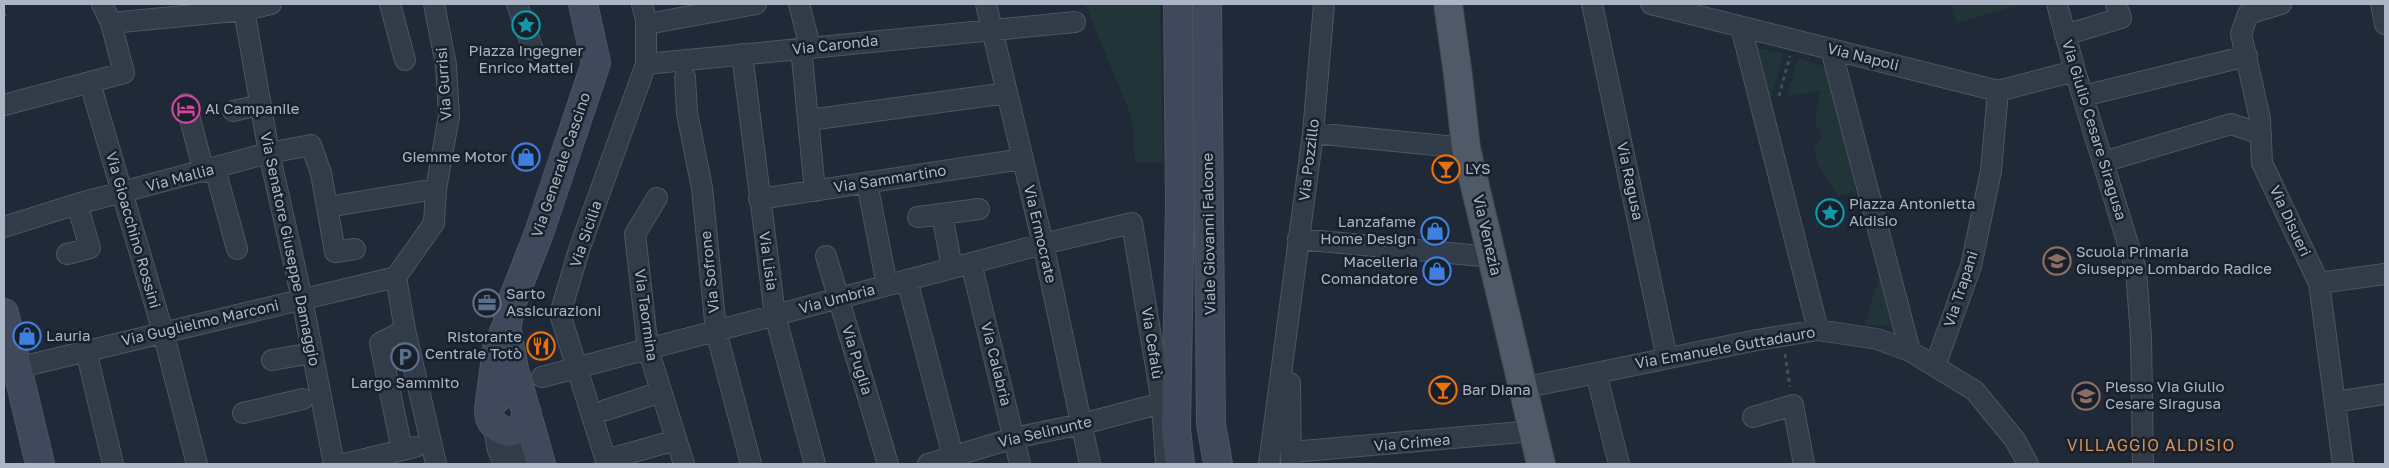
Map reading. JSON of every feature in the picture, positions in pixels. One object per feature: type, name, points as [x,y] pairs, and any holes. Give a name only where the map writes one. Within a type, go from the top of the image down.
[{"type":"main road","name":"Via Venezia","points":[[1448,4],[1466,148],[1541,464]]},
{"type":"street","points":[[4,105],[90,83],[124,72],[111,24],[102,4]]},
{"type":"street","points":[[111,24],[157,11],[271,4]]},
{"type":"street","points":[[390,4],[405,60]]},
{"type":"street","name":"Via Gurrisi","points":[[396,277],[434,223],[436,189],[449,116],[446,65],[434,4]]},
{"type":"street","points":[[517,4],[533,50]]},
{"type":"street","points":[[583,4],[596,63]]},
{"type":"street","name":"Via Sicilia","points":[[608,462],[560,314],[579,250],[646,64],[646,20],[642,4]]},
{"type":"street","points":[[658,22],[756,4]]},
{"type":"street","points":[[799,4],[806,48],[809,120],[815,191]]},
{"type":"street","name":"Via Ermocrate","points":[[986,4],[1043,244],[1090,464]]},
{"type":"street","name":"Viale Giovanni Falcone","points":[[1178,4],[1180,203],[1176,429],[1180,464]]},
{"type":"street","name":"Viale Giovanni Falcone","points":[[1207,4],[1211,424],[1218,464]]},
{"type":"street","name":"Via Pozzillo","points":[[1269,464],[1313,133],[1324,4]]},
{"type":"street","name":"Via Ragusa","points":[[1592,4],[1668,358]]},
{"type":"street","name":"Via Napoli","points":[[1652,4],[1713,12],[1741,27],[1998,91],[2075,71]]},
{"type":"street","name":"Via Giulio Cesare Siragusa","points":[[2057,4],[2075,71],[2136,270],[2141,337],[2143,464]]},
{"type":"street","points":[[2065,34],[2121,18],[2116,4]]},
{"type":"street","name":"Via Disueri","points":[[2282,4],[2248,14],[2242,34],[2260,119],[2262,163],[2319,283],[2343,464]]},
{"type":"street","points":[[2381,4],[2385,24]]},
{"type":"street","name":"Via Senatore Giuseppe Damaggio","points":[[244,7],[269,153],[302,299],[312,353],[314,397],[334,464]]},
{"type":"street","name":"Via Caronda","points":[[646,64],[1074,22]]},
{"type":"street","points":[[1741,27],[1818,330]]},
{"type":"street","points":[[1830,49],[1910,351]]},
{"type":"street","name":"Via Lisia","points":[[742,54],[759,199],[776,315],[815,464]]},
{"type":"street","points":[[2083,96],[2246,56]]},
{"type":"street","name":"Via Generale Cascino","points":[[518,434],[497,349],[506,325],[510,307],[539,233],[596,63]]},
{"type":"street","name":"Via Sofrone","points":[[685,77],[687,113],[702,188],[716,331],[751,464]]},
{"type":"street","name":"Via Gioacchino Rossini","points":[[90,83],[124,192],[197,464]]},
{"type":"street","name":"Via Trapani","points":[[1936,366],[1971,266],[1991,171],[1998,91]]},
{"type":"street","points":[[809,120],[1007,93]]},
{"type":"street","points":[[186,104],[237,249]]},
{"type":"street","points":[[233,111],[261,105]]},
{"type":"street","points":[[2103,162],[2231,124],[2261,134]]},
{"type":"street","points":[[1313,133],[1466,148]]},
{"type":"street","name":"Via Mallia","points":[[4,227],[78,204],[269,153],[311,145],[321,173],[327,207]]},
{"type":"street","name":"Via Sammartino","points":[[759,199],[1022,159]]},
{"type":"street","points":[[867,183],[887,285]]},
{"type":"street","points":[[355,249],[335,252],[327,207],[436,189]]},
{"type":"street","name":"Via Taormina","points":[[657,198],[635,234],[648,349],[684,464]]},
{"type":"street","points":[[67,254],[90,248],[78,204]]},
{"type":"street","points":[[918,217],[979,209]]},
{"type":"street","points":[[942,214],[952,268]]},
{"type":"street","name":"Via Umbria","points":[[542,377],[1043,244],[1132,223]]},
{"type":"street","name":"Via Cefalù","points":[[1132,223],[1162,403],[1166,464]]},
{"type":"street","points":[[1298,239],[1492,257]]},
{"type":"street","name":"Via Puglia","points":[[826,256],[888,464]]},
{"type":"street","name":"Via Calabria","points":[[971,263],[1020,464]]},
{"type":"street","points":[[2319,283],[2385,274]]},
{"type":"street","points":[[396,277],[405,330],[436,464]]},
{"type":"street","name":"Via Guglielmo Marconi","points":[[10,369],[396,277]]},
{"type":"street","points":[[907,280],[954,460]]},
{"type":"street","points":[[4,313],[10,369],[40,464]]},
{"type":"street","name":"Via Pozzillo","points":[[1289,316],[1291,458]]},
{"type":"street","points":[[504,464],[498,450],[518,434],[514,369],[506,325]]},
{"type":"street","points":[[344,464],[384,459],[411,448],[389,386],[380,343],[405,330]]},
{"type":"street","name":"Via Emanuele Guttadauro","points":[[1523,388],[1818,330],[1877,339],[1910,351],[1936,366],[1975,391],[2016,440],[2028,464]]},
{"type":"street","points":[[272,360],[312,353]]},
{"type":"street","points":[[89,363],[113,464]]},
{"type":"street","points":[[1596,373],[1619,464]]},
{"type":"street","points":[[606,410],[661,392]]},
{"type":"street","points":[[2335,402],[2385,394]]},
{"type":"street","points":[[243,413],[314,397]]},
{"type":"street","name":"Via Selinunte","points":[[928,464],[954,460],[1014,438],[1082,424],[1162,403]]},
{"type":"street","points":[[1753,417],[1793,405],[1804,464]]},
{"type":"street","name":"Via Crimea","points":[[1291,458],[1533,431]]},
{"type":"street","points":[[608,462],[676,440]]},
{"type":"path","points":[[1778,99],[1794,40]]},
{"type":"path","points":[[533,50],[596,63]]},
{"type":"path","points":[[1782,336],[1793,405]]},
{"type":"green space","points":[[1085,4],[1160,4],[1163,162],[1135,162],[1132,118]]},
{"type":"green space","points":[[1951,4],[2022,4],[1957,23]]},
{"type":"green space","points":[[1758,48],[1784,54],[1770,101]]},
{"type":"green space","points":[[1798,58],[1827,67],[1856,191],[1839,196],[1818,164],[1814,147],[1821,139],[1821,131],[1815,118],[1820,90],[1787,97]]},
{"type":"green space","points":[[1880,273],[1892,326],[1865,325]]},
{"type":"place","name":"Piazza Ingegner Enrico Mattei","points":[[526,25]]},
{"type":"place","name":"Al Campanile","points":[[186,109]]},
{"type":"place","name":"Giemme Motor","points":[[526,157]]},
{"type":"place","name":"LYS","points":[[1446,169]]},
{"type":"place","name":"Piazza Antonietta Aldisio","points":[[1830,213]]},
{"type":"place","name":"Lanzafame Home Design","points":[[1435,231]]},
{"type":"place","name":"Scuola Primaria Giuseppe Lombardo Radice","points":[[2057,261]]},
{"type":"place","name":"Macelleria Comandatore","points":[[1437,271]]},
{"type":"place","name":"Sarto Assicurazioni","points":[[487,303]]},
{"type":"place","name":"Lauria","points":[[27,336]]},
{"type":"place","name":"Ristorante Centrale Totò","points":[[541,346]]},
{"type":"place","name":"Largo Sammito","points":[[405,357]]},
{"type":"place","name":"Bar Diana","points":[[1443,390]]},
{"type":"place","name":"Plesso Via Giulio Cesare Siragusa","points":[[2086,396]]},
{"type":"district","name":"VILLAGGIO ALDISIO","points":[[2151,445]]}]
